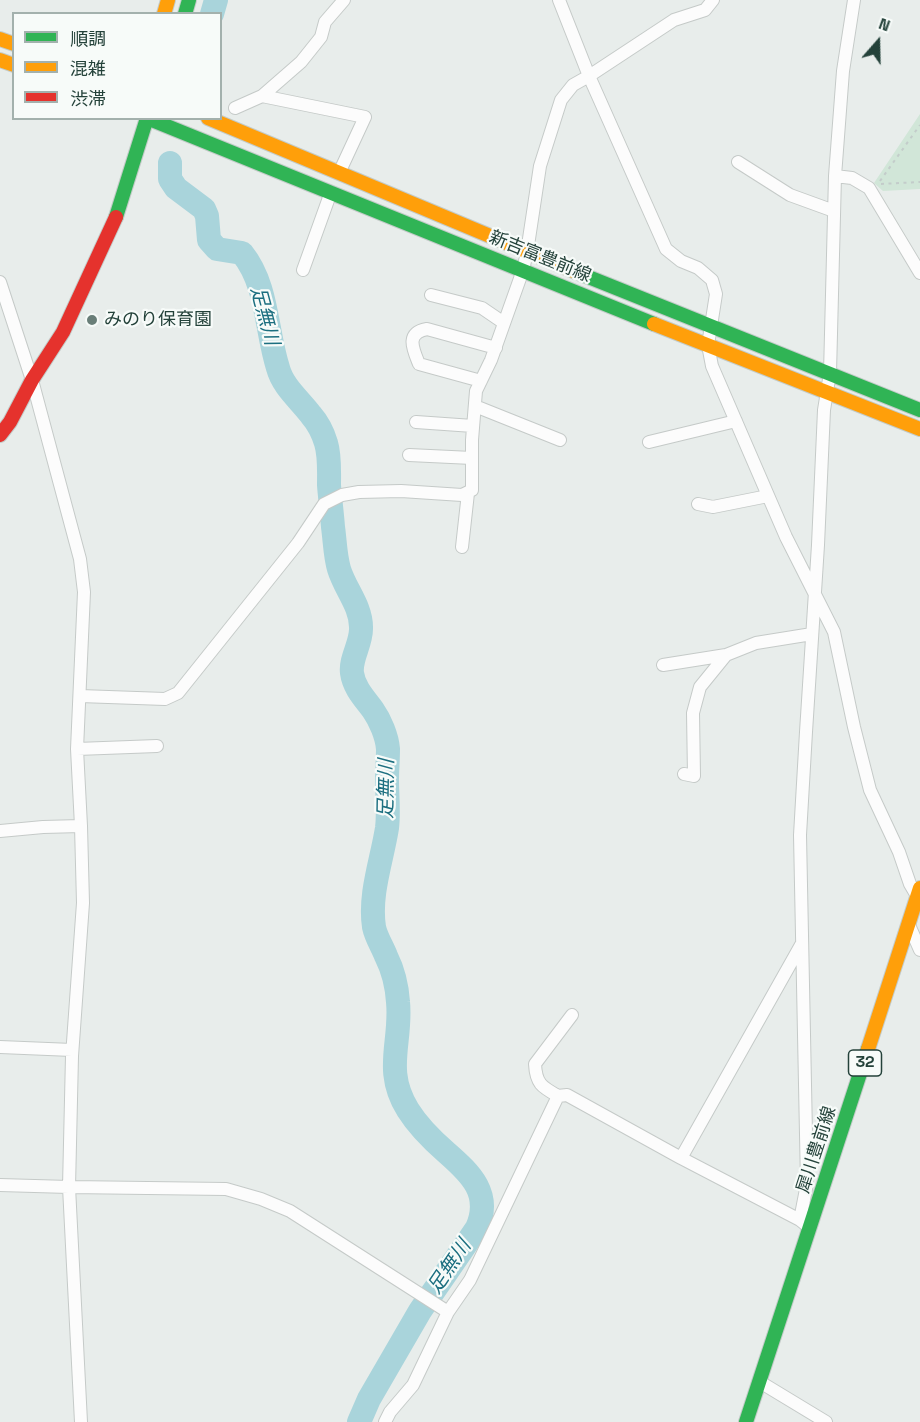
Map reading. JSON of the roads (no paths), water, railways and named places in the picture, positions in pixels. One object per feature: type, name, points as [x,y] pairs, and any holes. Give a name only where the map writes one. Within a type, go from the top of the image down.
[{"type":"main road","points":[[0,435],[63,332],[119,210],[146,120]]},
{"type":"main road","name":"新吉富豊前線","points":[[152,120],[920,429]]},
{"type":"main road","name":"新吉富豊前線","points":[[213,120],[527,252],[920,410]]},
{"type":"main road","name":"犀川豊前線","points":[[746,1422],[760,1382],[805,1224],[909,925],[918,892]]},
{"type":"street","points":[[235,108],[262,96],[301,62],[321,37],[325,22],[344,0]]},
{"type":"street","points":[[559,0],[589,76],[666,249],[681,261],[698,268],[712,280],[717,294],[708,345],[712,366],[786,537],[834,632],[870,790],[890,830],[910,884],[918,892]]},
{"type":"street","points":[[80,696],[165,699],[178,693],[298,543],[324,504],[342,495],[359,492],[401,491],[462,495],[472,490],[476,391],[491,360],[523,270],[540,166],[561,100],[573,85],[674,20],[705,10],[713,0]]},
{"type":"street","points":[[572,1015],[535,1064],[536,1076],[542,1086],[558,1096],[567,1095],[805,1224],[807,1184],[800,835],[824,410],[830,373],[835,176],[843,71],[854,0]]},
{"type":"street","points":[[262,96],[365,117],[339,173]]},
{"type":"street","points":[[738,162],[790,195],[834,211]]},
{"type":"street","points":[[835,176],[852,178],[868,188],[920,273]]},
{"type":"street","points":[[303,270],[331,192]]},
{"type":"street","points":[[0,282],[32,380],[80,559],[84,592],[76,749],[81,826],[82,903],[72,1050],[69,1187],[81,1422]]},
{"type":"street","points":[[431,295],[482,308],[504,323]]},
{"type":"street","points":[[0,322],[14,324]]},
{"type":"street","points":[[481,381],[419,364],[411,345],[415,334],[427,329],[495,348]]},
{"type":"street","points":[[475,406],[560,440]]},
{"type":"street","points":[[649,442],[736,421]]},
{"type":"street","points":[[417,422],[473,426]]},
{"type":"street","points":[[409,455],[472,458]]},
{"type":"street","points":[[462,547],[468,493]]},
{"type":"street","points":[[698,504],[713,507],[768,496]]},
{"type":"street","points":[[663,665],[726,655],[756,643],[812,634]]},
{"type":"street","points":[[684,774],[694,776],[693,712],[700,687],[726,655]]},
{"type":"street","points":[[76,749],[157,746]]},
{"type":"street","points":[[0,831],[81,826]]},
{"type":"street","points":[[909,925],[920,950]]},
{"type":"street","points":[[681,1158],[802,944]]},
{"type":"street","points":[[0,1047],[72,1050]]},
{"type":"street","points":[[385,1422],[390,1412],[413,1385],[448,1312],[470,1280],[558,1096]]},
{"type":"street","points":[[0,1185],[226,1189],[290,1210],[448,1312]]},
{"type":"street","points":[[760,1382],[826,1422]]},
{"type":"waterway","name":"足無川","points":[[213,12],[216,0]]},
{"type":"waterway","name":"足無川","points":[[170,163],[170,179],[176,188],[204,209],[207,216],[209,240],[217,249],[242,253],[251,266],[262,294],[280,375],[316,421],[326,443],[338,564],[360,619],[361,633],[352,667],[353,678],[357,688],[381,723],[388,749],[388,822],[373,902],[373,915],[375,931],[391,967],[397,990],[399,1016],[395,1056],[396,1082],[416,1122],[471,1177],[477,1186],[482,1205],[477,1228],[420,1311],[369,1399],[359,1422]]},
{"type":"place","name":"みのり保育園","points":[[92,320]]}]
